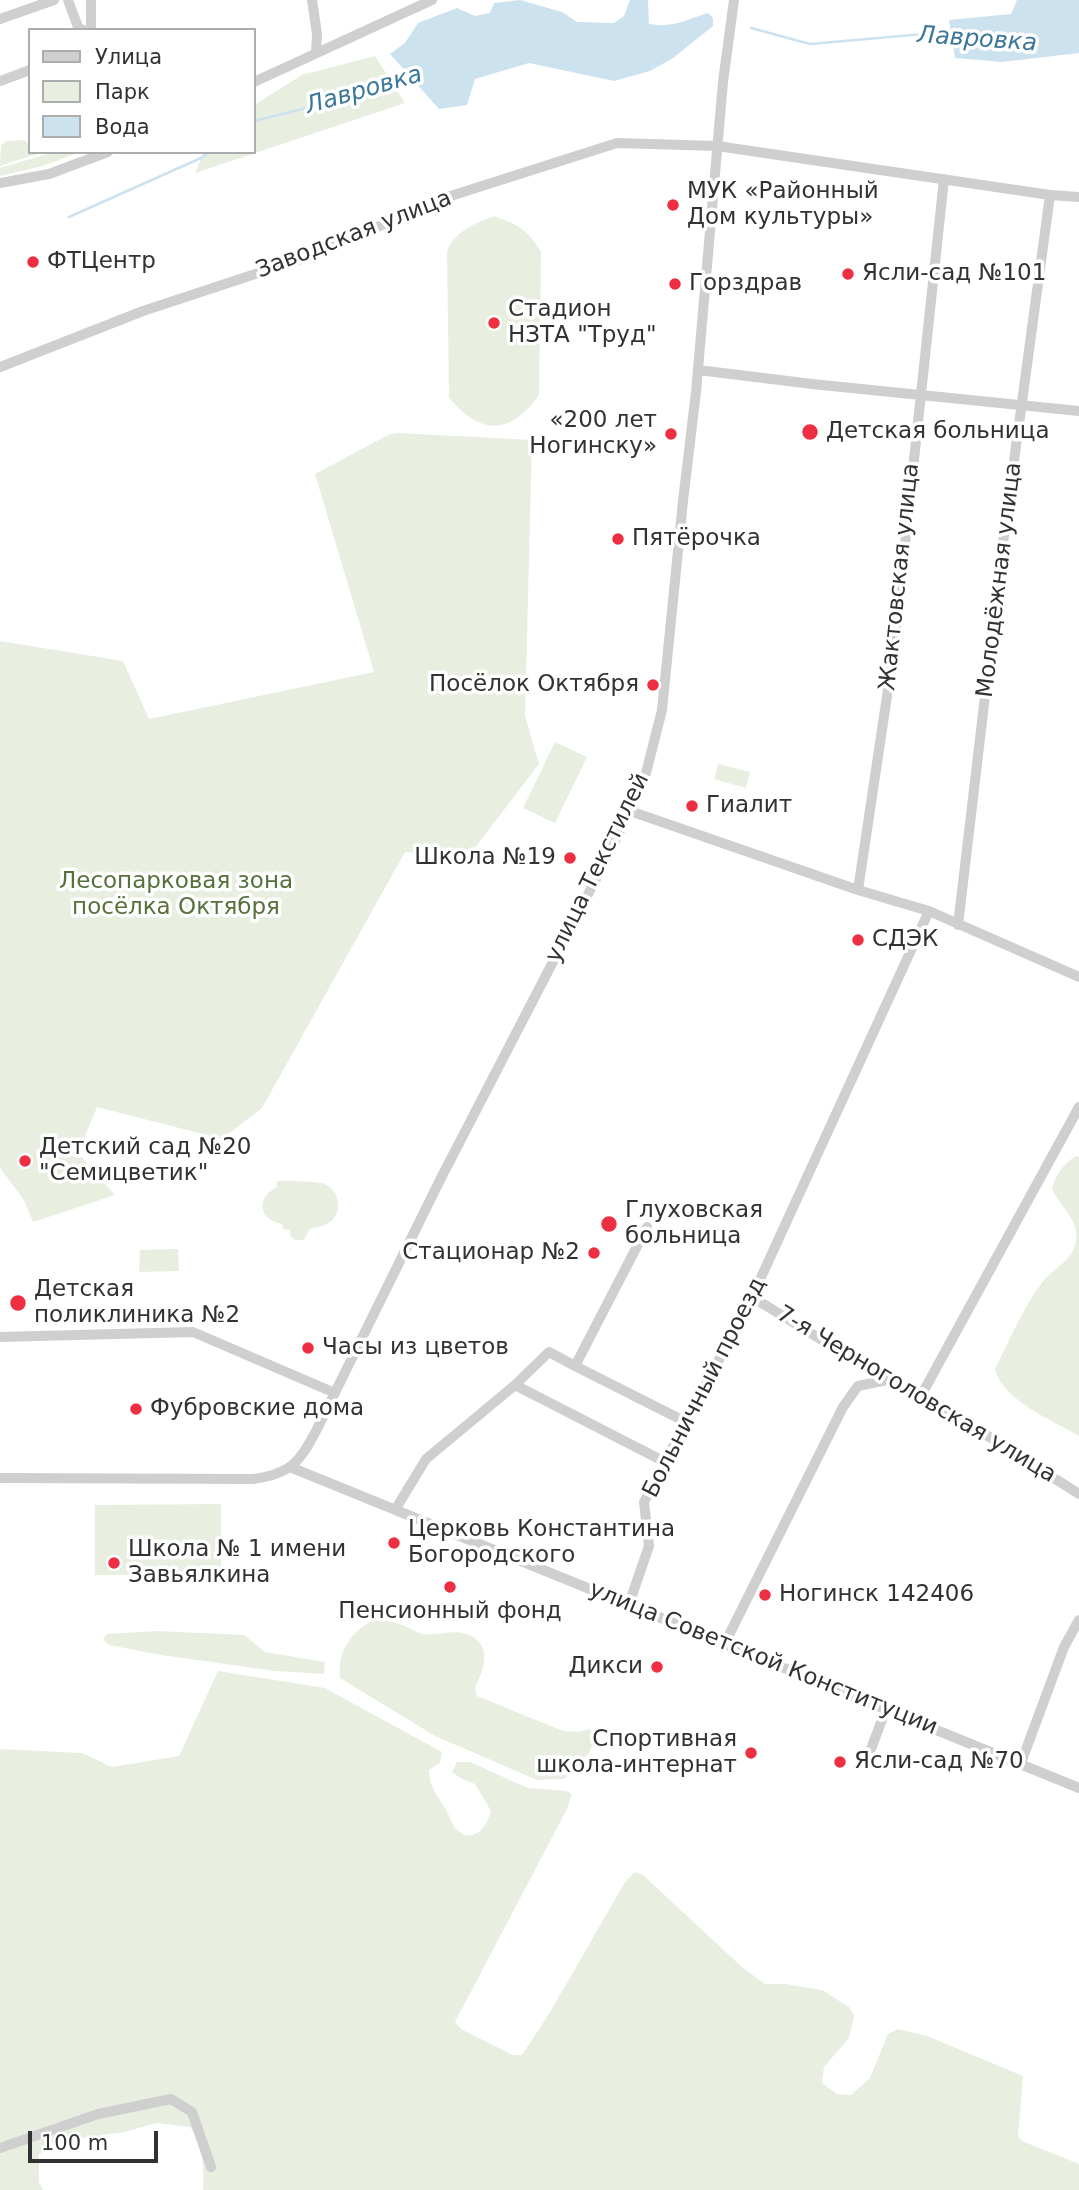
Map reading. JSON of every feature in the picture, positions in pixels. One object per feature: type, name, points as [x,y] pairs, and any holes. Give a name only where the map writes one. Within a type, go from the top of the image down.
[{"type":"street","points":[[0,19],[54,0]]},
{"type":"street","points":[[68,0],[78,27],[82,28]]},
{"type":"street","points":[[87,28],[91,0]]},
{"type":"street","points":[[312,0],[317,34],[316,52]]},
{"type":"street","points":[[256,81],[432,0]]},
{"type":"street","name":"улица Текстилей","points":[[290,1467],[310,1443],[440,1180],[630,811],[646,773],[662,710],[698,370],[717,146],[734,0]]},
{"type":"street","points":[[0,81],[28,71]]},
{"type":"street","name":"Заводская улица","points":[[0,367],[143,311],[319,253],[438,200],[617,143],[717,146],[1079,197]]},
{"type":"street","points":[[0,183],[49,174],[103,154]]},
{"type":"street","name":"Жактовская улица","points":[[858,890],[893,656],[944,179]]},
{"type":"street","name":"Молодёжная улица","points":[[958,925],[1050,195]]},
{"type":"street","points":[[698,370],[1079,411]]},
{"type":"street","points":[[630,811],[929,912],[1079,977]]},
{"type":"street","name":"Больничный проезд","points":[[629,1604],[649,1546],[644,1502],[752,1297],[929,912]]},
{"type":"street","points":[[922,1394],[1079,1107]]},
{"type":"street","points":[[575,1366],[647,1227]]},
{"type":"street","name":"7-я Черноголовская улица","points":[[752,1297],[887,1380],[922,1394],[1079,1494]]},
{"type":"street","points":[[0,1337],[194,1332],[335,1393]]},
{"type":"street","points":[[395,1510],[426,1459],[515,1385],[549,1352],[686,1422]]},
{"type":"street","points":[[725,1643],[843,1407],[858,1385],[887,1380]]},
{"type":"street","points":[[515,1385],[665,1462]]},
{"type":"street","points":[[0,1479],[253,1479],[276,1476],[290,1467]]},
{"type":"street","name":"улица Советской Конституции","points":[[290,1467],[1079,1788]]},
{"type":"street","points":[[1021,1763],[1064,1647],[1079,1619]]},
{"type":"street","points":[[868,1757],[886,1709]]},
{"type":"street","points":[[0,2148],[98,2114],[171,2099],[192,2112],[211,2167]]},
{"type":"green space","points":[[375,56],[405,103],[256,153],[256,104],[302,75]]},
{"type":"green space","points":[[25,140],[28,144],[28,154],[37,154],[0,166],[1,145],[7,141]]},
{"type":"green space","points":[[47,154],[75,154],[43,166],[0,176],[0,168]]},
{"type":"green space","points":[[203,154],[252,154],[195,173]]},
{"type":"green space","name":"Стадион НЗТА \"Труд\"","points":[[494,216],[522,229],[541,252],[539,395],[517,418],[495,426],[472,419],[449,397],[447,251],[461,233]]},
{"type":"green space","name":"Лесопарковая зона посёлка Октября","points":[[390,434],[532,440],[525,716],[539,764],[468,857],[405,852],[262,1108],[222,1139],[97,1107],[78,1153],[115,1195],[33,1222],[24,1200],[0,1168],[0,641],[123,661],[149,719],[374,672],[315,474]]},
{"type":"green space","points":[[555,742],[587,757],[555,823],[523,808]]},
{"type":"green space","points":[[718,764],[750,772],[746,788],[714,779]]},
{"type":"green space","points":[[1076,1156],[1079,1157],[1079,1436],[1018,1400],[1008,1391],[995,1369],[1038,1287],[1067,1259],[1074,1247],[1075,1225],[1052,1189],[1061,1170]]},
{"type":"green space","points":[[277,1181],[327,1185],[338,1200],[334,1218],[309,1230],[304,1240],[295,1240],[290,1235],[290,1230],[283,1229],[282,1224],[268,1218],[263,1208],[265,1197],[277,1187]]},
{"type":"green space","points":[[178,1249],[179,1271],[139,1272],[140,1250]]},
{"type":"green space","points":[[221,1504],[221,1574],[95,1575],[95,1505]]},
{"type":"green space","points":[[376,1619],[403,1625],[424,1634],[458,1632],[473,1637],[483,1648],[484,1656],[482,1671],[475,1687],[477,1696],[563,1731],[578,1732],[589,1729],[597,1736],[589,1753],[564,1779],[537,1780],[435,1736],[340,1678],[341,1659],[348,1642],[367,1623]]},
{"type":"green space","points":[[158,1631],[244,1635],[265,1652],[325,1662],[324,1674],[275,1671],[161,1655],[109,1645],[103,1639],[107,1634]]},
{"type":"green space","points":[[218,1671],[325,1688],[442,1752],[440,1763],[429,1770],[434,1792],[457,1830],[468,1836],[483,1828],[491,1811],[475,1784],[452,1772],[457,1762],[470,1762],[528,1788],[567,1791],[572,1794],[567,1809],[455,2022],[461,2029],[513,2055],[522,2055],[549,2014],[625,1882],[635,1872],[643,1875],[743,1968],[765,1984],[786,1984],[822,1990],[849,2007],[854,2016],[849,2038],[824,2067],[822,2083],[837,2094],[851,2095],[870,2078],[888,2034],[898,2029],[927,2036],[1023,2076],[1018,2136],[1022,2141],[1079,2164],[1079,2190],[203,2190],[201,2149],[195,2134],[190,2127],[157,2123],[124,2132],[53,2142],[39,2155],[39,2182],[43,2190],[0,2190],[0,1749],[82,1753],[112,1767],[179,1756]]},
{"type":"water","points":[[520,0],[562,12],[577,22],[614,23],[624,16],[630,0],[648,0],[649,24],[673,24],[708,13],[713,18],[713,26],[673,58],[650,71],[614,81],[529,63],[475,79],[467,105],[439,109],[390,54],[405,43],[418,23],[457,8],[475,16],[490,13],[494,3]]},
{"type":"water","points":[[1017,0],[1079,0],[1079,53],[1002,62],[955,58],[949,20],[1011,14]]},
{"type":"waterway","name":"Лавровка","points":[[751,28],[810,44],[935,33],[955,36]]},
{"type":"waterway","name":"Лавровка","points":[[256,121],[415,81]]},
{"type":"waterway","name":"Лавровка","points":[[69,217],[206,154]]},
{"type":"place","name":"МУК «Районный Дом культуры»","points":[[673,205]]},
{"type":"place","name":"ФТЦентр","points":[[33,262]]},
{"type":"place","name":"Ясли-сад №101","points":[[848,274]]},
{"type":"place","name":"Горздрав","points":[[675,284]]},
{"type":"place","name":"Стадион НЗТА \"Труд\"","points":[[494,323]]},
{"type":"place","name":"Детская больница","points":[[810,432]]},
{"type":"place","name":"«200 лет Ногинску»","points":[[671,434]]},
{"type":"place","name":"Пятёрочка","points":[[618,539]]},
{"type":"place","name":"Посёлок Октября","points":[[653,685]]},
{"type":"place","name":"Гиалит","points":[[692,806]]},
{"type":"place","name":"Школа №19","points":[[570,858]]},
{"type":"place","name":"СДЭК","points":[[858,940]]},
{"type":"place","name":"Детский сад №20 \"Семицветик\"","points":[[25,1161]]},
{"type":"place","name":"Глуховская больница","points":[[609,1224]]},
{"type":"place","name":"Стационар №2","points":[[594,1253]]},
{"type":"place","name":"Детская поликлиника №2","points":[[18,1303]]},
{"type":"place","name":"Часы из цветов","points":[[308,1348]]},
{"type":"place","name":"Фубровские дома","points":[[136,1409]]},
{"type":"place","name":"Церковь Константина Богородского","points":[[394,1543]]},
{"type":"place","name":"Школа № 1 имени Завьялкина","points":[[114,1563]]},
{"type":"place","name":"Пенсионный фонд","points":[[450,1587]]},
{"type":"place","name":"Ногинск 142406","points":[[765,1595]]},
{"type":"place","name":"Дикси","points":[[657,1667]]},
{"type":"place","name":"Спортивная школа-интернат","points":[[751,1753]]},
{"type":"place","name":"Ясли-сад №70","points":[[840,1762]]}]
